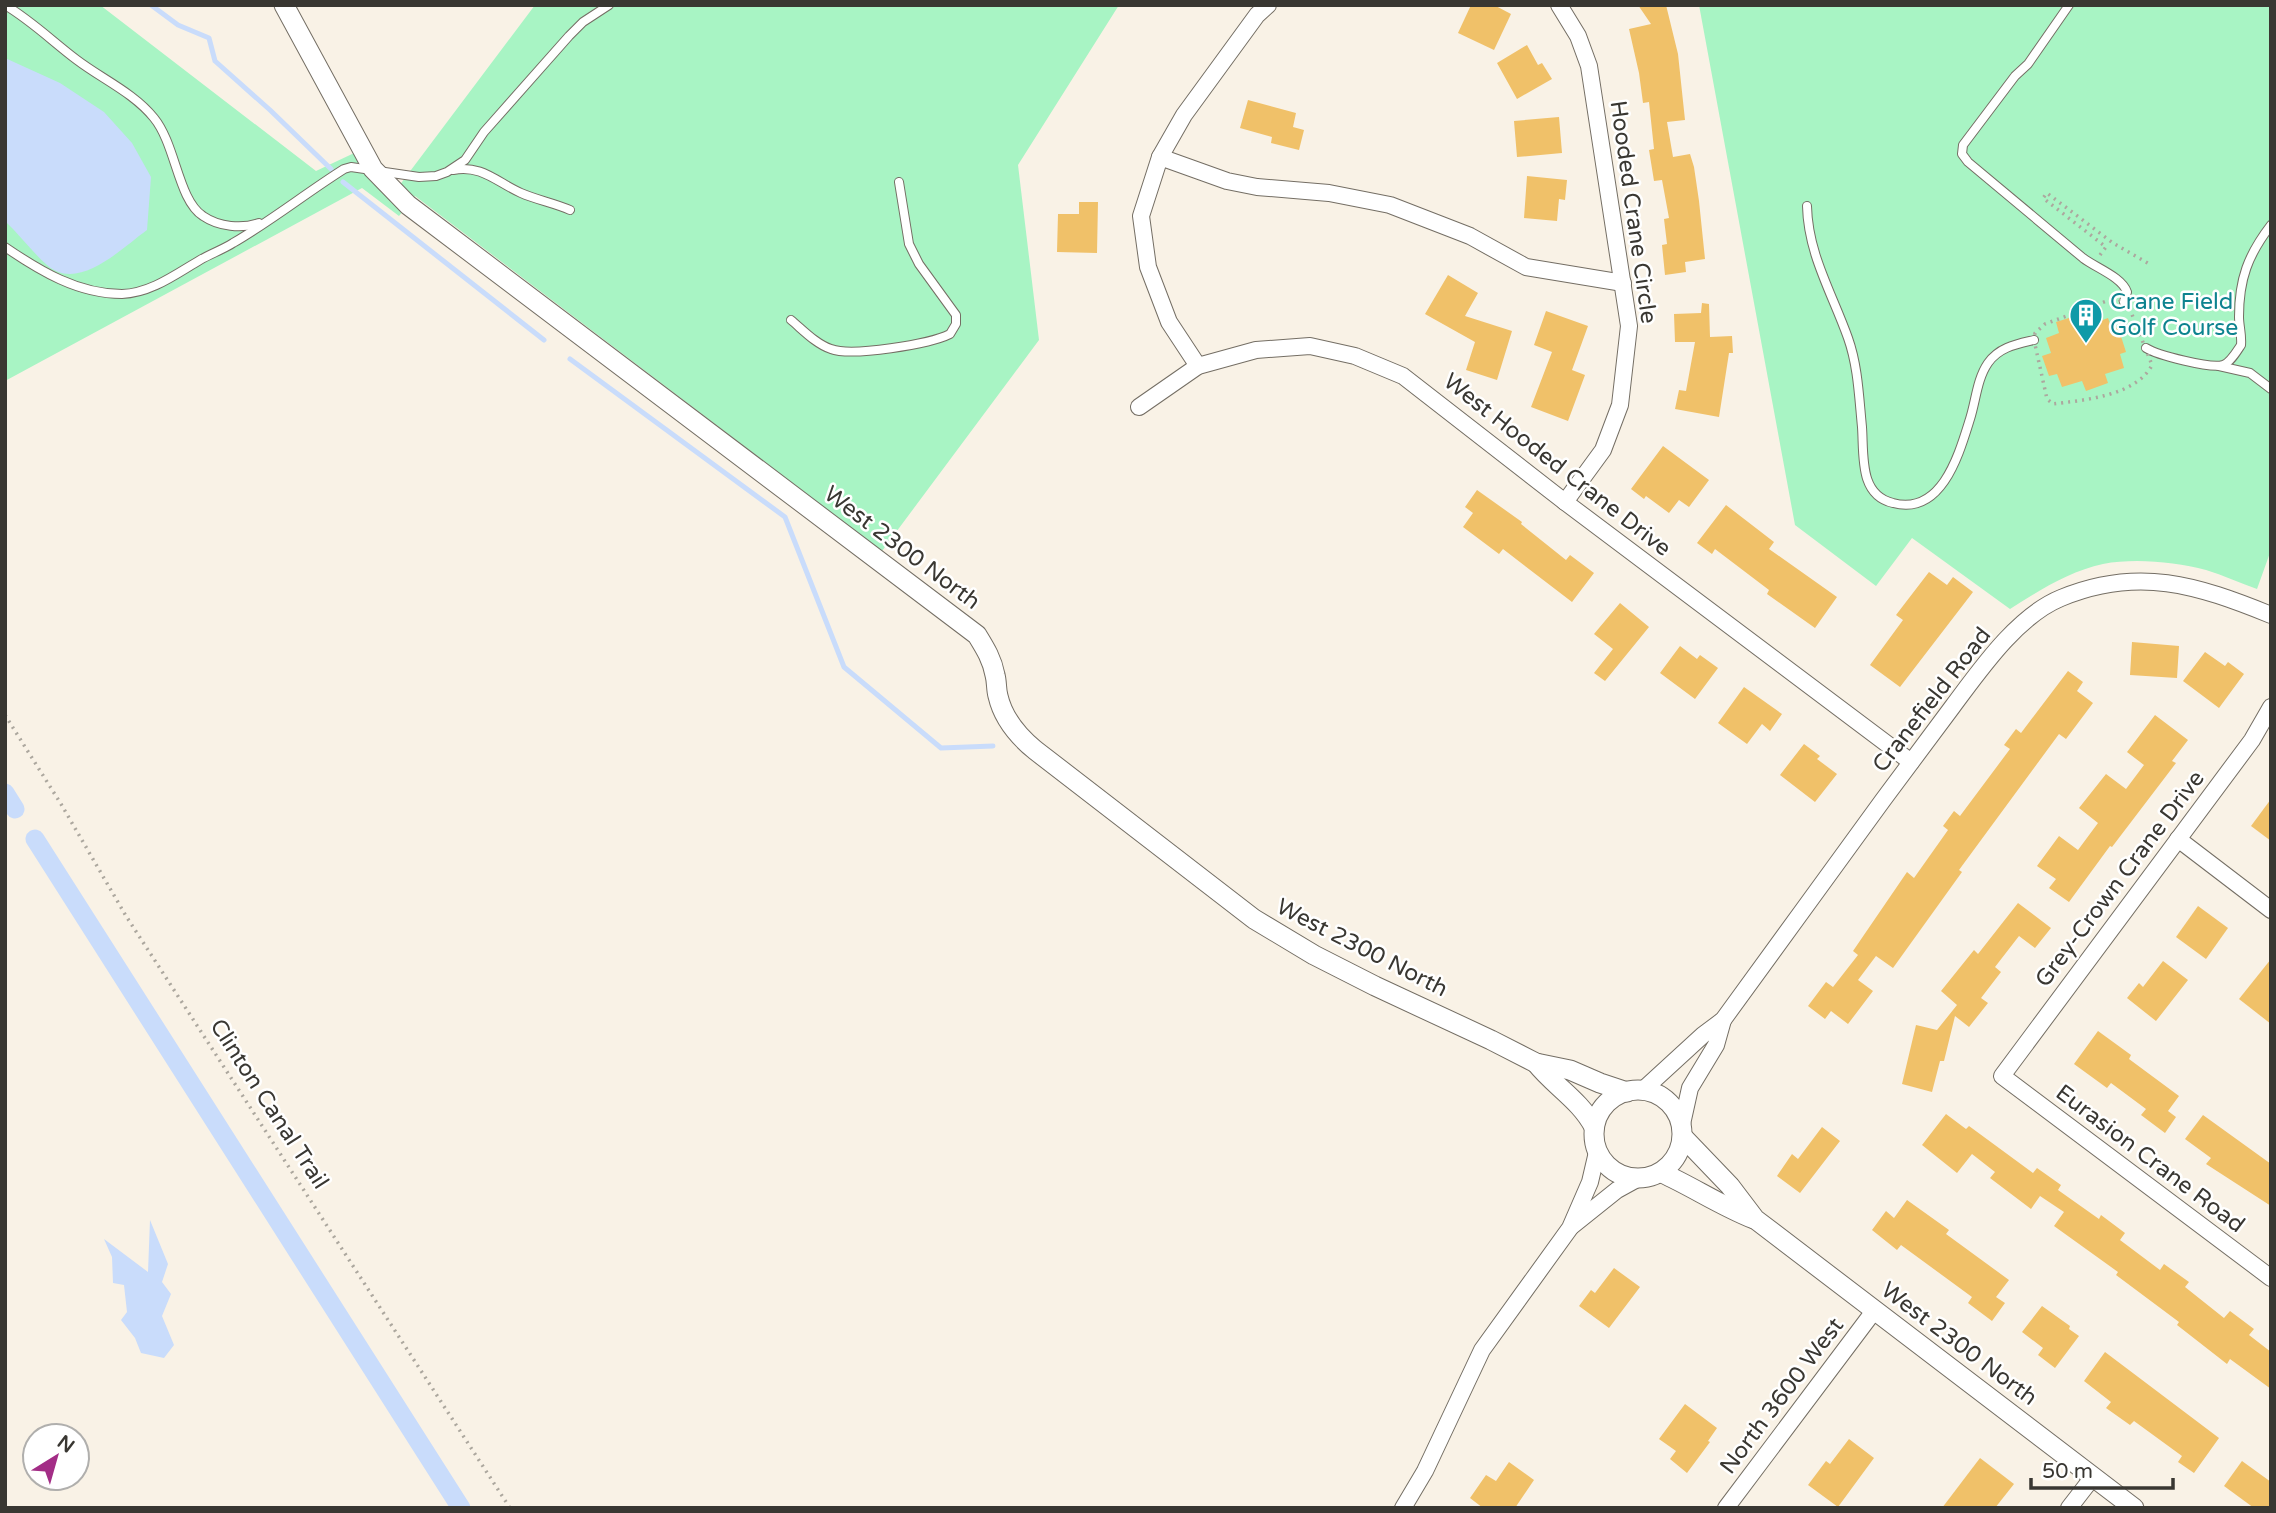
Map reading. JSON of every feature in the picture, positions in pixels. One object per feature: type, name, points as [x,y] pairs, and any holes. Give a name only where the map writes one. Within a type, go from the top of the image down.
[{"type":"street","name":"West 2300 North","points":[[284,5],[373,169],[408,205],[977,635],[989,653],[998,698],[1018,735],[1254,919],[1314,955],[1536,1063]]},
{"type":"street","points":[[1198,366],[1169,322],[1149,267],[1141,216],[1160,157],[1184,115],[1268,5]]},
{"type":"street","name":"Hooded Crane Circle","points":[[1559,5],[1578,36],[1589,66],[1629,326],[1620,405],[1603,450],[1565,502]]},
{"type":"street","points":[[1160,157],[1227,181],[1257,187],[1329,192],[1390,205],[1470,236],[1526,267],[1623,283]]},
{"type":"street","name":"West Hooded Crane Drive","points":[[1139,407],[1198,366],[1256,350],[1310,346],[1355,356],[1403,376],[1565,502],[1911,762]]},
{"type":"street","name":"Cranefield Road","points":[[1635,1091],[1723,1020],[1990,657],[2025,622],[2058,599],[2097,586],[2145,580],[2178,584],[2271,615]]},
{"type":"street","name":"Grey-Crown Crane Drive","points":[[2002,1076],[2252,740],[2271,707]]},
{"type":"street","points":[[2178,839],[2271,910]]},
{"type":"street","name":"Cranefield Road","points":[[1682,1131],[1690,1088],[1716,1045],[1723,1020]]},
{"type":"street","points":[[1536,1063],[1570,1070],[1600,1083],[1657,1094],[1668,1101],[1676,1111],[1682,1131],[1680,1152],[1662,1173],[1650,1178],[1624,1177],[1613,1171],[1597,1152],[1594,1139],[1594,1127],[1605,1104],[1615,1096],[1635,1091]]},
{"type":"street","points":[[1536,1063],[1546,1076],[1573,1097],[1594,1127]]},
{"type":"street","name":"Eurasion Crane Road","points":[[2002,1076],[2271,1278]]},
{"type":"street","points":[[1682,1131],[1755,1219]]},
{"type":"street","points":[[1403,1508],[1425,1471],[1482,1350],[1570,1228],[1590,1182],[1597,1152]]},
{"type":"street","points":[[1662,1173],[1733,1211],[1755,1219]]},
{"type":"street","points":[[1570,1228],[1617,1190],[1637,1179]]},
{"type":"street","name":"West 2300 North","points":[[1755,1219],[2134,1508]]},
{"type":"street","name":"North 3600 West","points":[[1726,1508],[1874,1311]]},
{"type":"street","points":[[2069,1508],[2093,1477]]},
{"type":"lane","points":[[5,5],[153,116],[173,152],[189,203],[204,217],[222,224],[243,227],[269,219]]},
{"type":"lane","points":[[447,172],[465,160],[484,132],[569,36],[583,22],[609,5]]},
{"type":"lane","points":[[2069,5],[1961,150],[1968,162],[2092,265],[2120,281],[2127,292],[2124,302]]},
{"type":"lane","points":[[5,247],[47,275],[67,283],[99,291],[134,293],[170,278],[233,243],[344,169],[351,167],[419,177],[436,176],[462,168],[478,170],[523,194],[570,210]]},
{"type":"lane","points":[[791,320],[815,340],[830,349],[843,352],[861,352],[910,344],[943,338],[950,334],[956,324],[956,315],[919,264],[909,244],[899,182]]},
{"type":"lane","points":[[1807,206],[1813,250],[1854,360],[1866,480],[1875,495],[1882,500],[1895,504],[1917,504],[1936,492],[1947,477],[1962,440],[1988,362],[2014,344],[2034,340]]},
{"type":"lane","points":[[2219,366],[2228,362],[2241,345],[2239,309],[2245,270],[2254,248],[2271,225]]},
{"type":"lane","points":[[2146,348],[2162,356],[2250,373],[2271,389]]},
{"type":"path","points":[[2106,247],[2043,198],[2047,193],[2113,243],[2151,265]]},
{"type":"path","points":[[2092,265],[2106,247],[2113,243]]},
{"type":"path","points":[[2112,299],[2124,302],[2129,307],[2152,365],[2147,374],[2137,382],[2100,396],[2053,404],[2047,399],[2034,340],[2035,333],[2045,324],[2112,299]]},
{"type":"path","name":"Clinton Canal Trail","points":[[5,715],[126,916],[510,1508]]},
{"type":"green space","points":[[5,5],[100,5],[316,171],[367,147],[399,186],[535,5],[1119,5],[1018,165],[1039,340],[882,551],[415,196],[399,216],[362,188],[5,381]]},
{"type":"green space","name":"Crane Field Golf Course","points":[[1699,5],[2271,5],[2271,550],[2257,589],[2194,567],[2155,562],[2115,562],[2091,567],[2066,577],[2010,609],[1912,538],[1876,586],[1795,525]]},
{"type":"water","points":[[5,58],[60,83],[104,112],[132,143],[151,177],[147,230],[113,256],[86,271],[72,274],[59,272],[47,265],[5,221]]},
{"type":"water","points":[[150,1220],[168,1264],[162,1282],[171,1294],[162,1316],[174,1345],[164,1358],[141,1353],[135,1338],[121,1320],[127,1312],[124,1285],[113,1283],[112,1257],[104,1239],[148,1272]]},
{"type":"building","points":[[1471,5],[1494,5],[1511,14],[1494,50],[1458,33]]},
{"type":"building","points":[[1638,5],[1666,5],[1678,54],[1685,120],[1667,122],[1673,157],[1690,154],[1694,167],[1705,259],[1685,262],[1686,272],[1665,275],[1662,245],[1667,244],[1664,219],[1669,218],[1662,180],[1654,181],[1649,150],[1654,149],[1649,102],[1643,103],[1629,29],[1651,24]]},
{"type":"building","points":[[1527,45],[1538,65],[1542,63],[1552,79],[1517,99],[1497,63]]},
{"type":"building","points":[[1248,100],[1296,113],[1293,127],[1304,130],[1299,150],[1271,143],[1272,137],[1240,128]]},
{"type":"building","points":[[1559,117],[1562,153],[1517,157],[1514,121]]},
{"type":"building","points":[[1527,176],[1567,180],[1565,200],[1559,199],[1557,221],[1524,218]]},
{"type":"building","points":[[1079,202],[1098,202],[1097,253],[1057,252],[1058,214],[1079,214]]},
{"type":"building","points":[[1448,275],[1478,293],[1465,316],[1512,331],[1497,380],[1466,370],[1475,342],[1425,314]]},
{"type":"building","points":[[1702,303],[1709,304],[1710,337],[1732,336],[1733,353],[1729,353],[1719,417],[1675,409],[1679,390],[1686,391],[1695,342],[1675,342],[1674,314],[1701,313]]},
{"type":"building","points":[[1546,311],[1588,326],[1572,370],[1585,375],[1568,421],[1531,407],[1552,352],[1534,345]]},
{"type":"building","name":"Crane Field Golf Course","points":[[2085,313],[2089,325],[2108,318],[2112,329],[2118,327],[2126,352],[2120,354],[2124,368],[2105,374],[2108,383],[2086,391],[2082,381],[2062,387],[2057,374],[2049,376],[2042,356],[2051,353],[2046,338],[2059,333],[2056,322]]},
{"type":"building","points":[[1663,446],[1709,480],[1689,507],[1679,500],[1669,513],[1631,489]]},
{"type":"building","points":[[1477,490],[1522,522],[1521,524],[1566,560],[1570,555],[1594,573],[1572,602],[1503,549],[1499,554],[1463,527],[1473,513],[1465,507]]},
{"type":"building","points":[[1726,505],[1774,542],[1769,549],[1837,597],[1815,628],[1767,594],[1769,590],[1715,549],[1712,554],[1697,543]]},
{"type":"building","points":[[1929,572],[1947,585],[1953,577],[1973,592],[1900,687],[1870,665],[1903,620],[1896,615]]},
{"type":"building","points":[[1620,603],[1649,627],[1605,681],[1594,673],[1613,649],[1594,634]]},
{"type":"building","points":[[2132,642],[2179,646],[2177,678],[2130,675]]},
{"type":"building","points":[[1680,646],[1697,659],[1700,655],[1718,668],[1695,699],[1660,673]]},
{"type":"building","points":[[2205,652],[2225,666],[2228,662],[2244,674],[2219,708],[2183,681]]},
{"type":"building","points":[[2068,671],[2083,682],[2077,691],[2093,703],[2066,739],[2059,734],[1959,870],[1962,872],[1893,968],[1876,956],[1858,980],[1873,991],[1848,1024],[1831,1011],[1825,1019],[1808,1006],[1826,982],[1833,987],[1858,955],[1853,951],[1907,872],[1914,878],[1948,830],[1943,826],[1954,811],[1960,816],[2010,749],[2004,745],[2016,729],[2021,733]]},
{"type":"building","points":[[1744,687],[1782,714],[1770,731],[1762,724],[1747,744],[1718,723]]},
{"type":"building","points":[[2155,715],[2188,740],[2172,761],[2176,763],[2069,902],[2049,888],[2056,879],[2037,866],[2059,836],[2078,850],[2098,823],[2079,808],[2106,774],[2126,789],[2144,765],[2127,752]]},
{"type":"building","points":[[1804,744],[1820,756],[1817,759],[1837,774],[1815,802],[1780,775]]},
{"type":"building","points":[[2271,799],[2271,841],[2251,826]]},
{"type":"building","points":[[2018,903],[2051,928],[2035,948],[2019,936],[1995,967],[2001,972],[1981,998],[1988,1003],[1969,1027],[1955,1016],[1944,1061],[1940,1061],[1932,1092],[1902,1084],[1916,1025],[1937,1030],[1957,1005],[1941,991],[1974,950],[1978,954]]},
{"type":"building","points":[[2198,906],[2228,928],[2206,959],[2176,937]]},
{"type":"building","points":[[2271,959],[2271,1024],[2239,999]]},
{"type":"building","points":[[2163,961],[2188,980],[2156,1021],[2127,998],[2139,983],[2143,987]]},
{"type":"building","points":[[2098,1031],[2131,1055],[2129,1059],[2179,1096],[2168,1111],[2176,1117],[2165,1133],[2141,1115],[2146,1109],[2111,1083],[2107,1088],[2074,1064]]},
{"type":"building","points":[[1946,1114],[1966,1129],[1969,1126],[2033,1173],[2037,1168],[2061,1185],[2058,1190],[2099,1219],[2101,1215],[2125,1233],[2120,1240],[2160,1270],[2164,1264],[2189,1282],[2185,1287],[2224,1318],[2230,1311],[2254,1329],[2249,1335],[2271,1352],[2271,1389],[2230,1359],[2227,1364],[2177,1325],[2179,1322],[2116,1275],[2118,1272],[2054,1226],[2064,1212],[2040,1196],[2031,1209],[1990,1178],[1995,1172],[1972,1154],[1957,1173],[1922,1145]]},
{"type":"building","points":[[2203,1115],[2271,1164],[2271,1206],[2206,1164],[2211,1158],[2185,1139]]},
{"type":"building","points":[[1822,1127],[1840,1141],[1800,1193],[1777,1176],[1792,1154],[1798,1159]]},
{"type":"building","points":[[1907,1200],[1949,1230],[1946,1234],[2009,1280],[1996,1297],[2005,1303],[1992,1321],[1968,1303],[1972,1297],[1901,1245],[1897,1250],[1872,1230],[1886,1211],[1894,1218]]},
{"type":"building","points":[[1614,1268],[1640,1287],[1609,1328],[1579,1306],[1591,1290],[1595,1293]]},
{"type":"building","points":[[2042,1306],[2079,1336],[2055,1368],[2038,1355],[2043,1348],[2022,1332]]},
{"type":"building","points":[[2105,1352],[2219,1438],[2194,1473],[2178,1462],[2182,1456],[2134,1421],[2130,1425],[2106,1408],[2111,1402],[2084,1381]]},
{"type":"building","points":[[1685,1404],[1717,1428],[1687,1473],[1670,1459],[1676,1451],[1659,1439]]},
{"type":"building","points":[[1849,1439],[1874,1458],[1838,1507],[1808,1485],[1826,1461],[1830,1464]]},
{"type":"building","points":[[1980,1458],[2014,1484],[1995,1508],[1942,1508]]},
{"type":"building","points":[[2242,1461],[2271,1482],[2271,1508],[2254,1508],[2224,1486]]},
{"type":"building","points":[[1509,1462],[1534,1480],[1515,1508],[1483,1508],[1470,1498],[1486,1475],[1496,1481]]},
{"type":"waterway","points":[[151,5],[178,25],[209,38],[215,61],[331,169]]},
{"type":"waterway","points":[[343,182],[544,340]]},
{"type":"waterway","points":[[570,359],[785,517],[844,667],[941,748],[993,746]]},
{"type":"waterway","points":[[5,793],[15,809]]},
{"type":"waterway","points":[[35,839],[461,1508]]},
{"type":"place","name":"Crane Field Golf Course","points":[[2086,345]]}]
